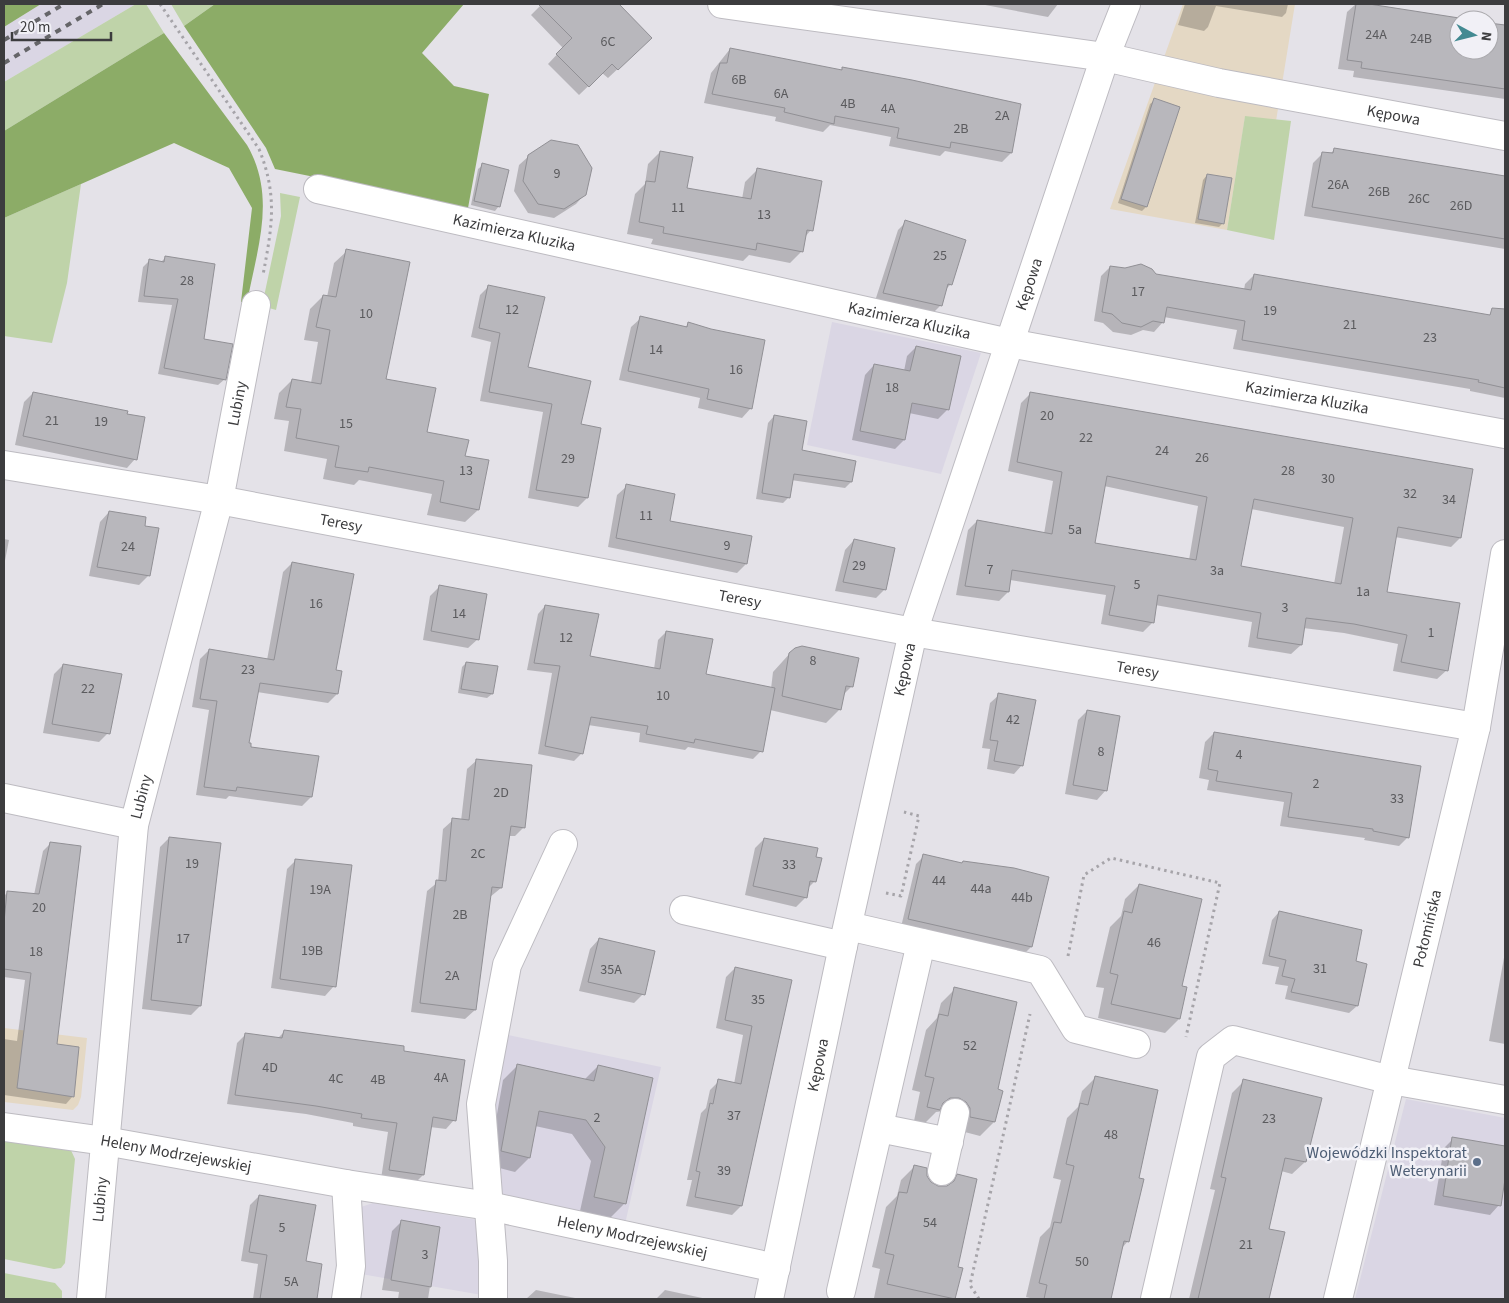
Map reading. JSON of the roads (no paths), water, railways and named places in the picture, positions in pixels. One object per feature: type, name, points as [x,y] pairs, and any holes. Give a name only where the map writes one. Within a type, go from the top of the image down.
[{"type":"street","name":"Kępowa","points":[[722,4],[1105,57],[1219,83],[1505,136]]},
{"type":"street","name":"Kępowa","points":[[768,1299],[912,632],[1105,57],[1126,4]]},
{"type":"street","name":"Kazimierza Kluzika","points":[[318,189],[1009,343],[1505,434]]},
{"type":"street","name":"Lubiny","points":[[90,1299],[134,825],[219,500],[256,305]]},
{"type":"street","name":"Teresy","points":[[4,465],[219,500],[912,632],[1476,727]]},
{"type":"street","name":"Połomińska","points":[[1338,1299],[1476,727],[1505,554]]},
{"type":"street","points":[[4,798],[134,825]]},
{"type":"street","points":[[493,1299],[489,1206],[481,1104],[507,965],[563,844]]},
{"type":"street","points":[[684,910],[845,936],[922,943],[1040,970],[1076,1028],[1136,1044]]},
{"type":"street","points":[[841,1291],[922,943]]},
{"type":"street","points":[[1155,1299],[1211,1057],[1233,1040],[1391,1080],[1505,1100]]},
{"type":"street","points":[[942,1171],[955,1113]]},
{"type":"street","name":"Heleny Modrzejewskiej","points":[[4,1127],[105,1141],[346,1184],[489,1206],[776,1268]]},
{"type":"street","points":[[879,1128],[949,1142]]},
{"type":"street","points":[[346,1184],[350,1223],[351,1266],[346,1299]]},
{"type":"railway","points":[[4,40],[64,4]]},
{"type":"railway","points":[[4,63],[103,4]]},
{"type":"place","name":"Wojewódzki Inspektorat Weterynarii","points":[[1477,1162]]}]
